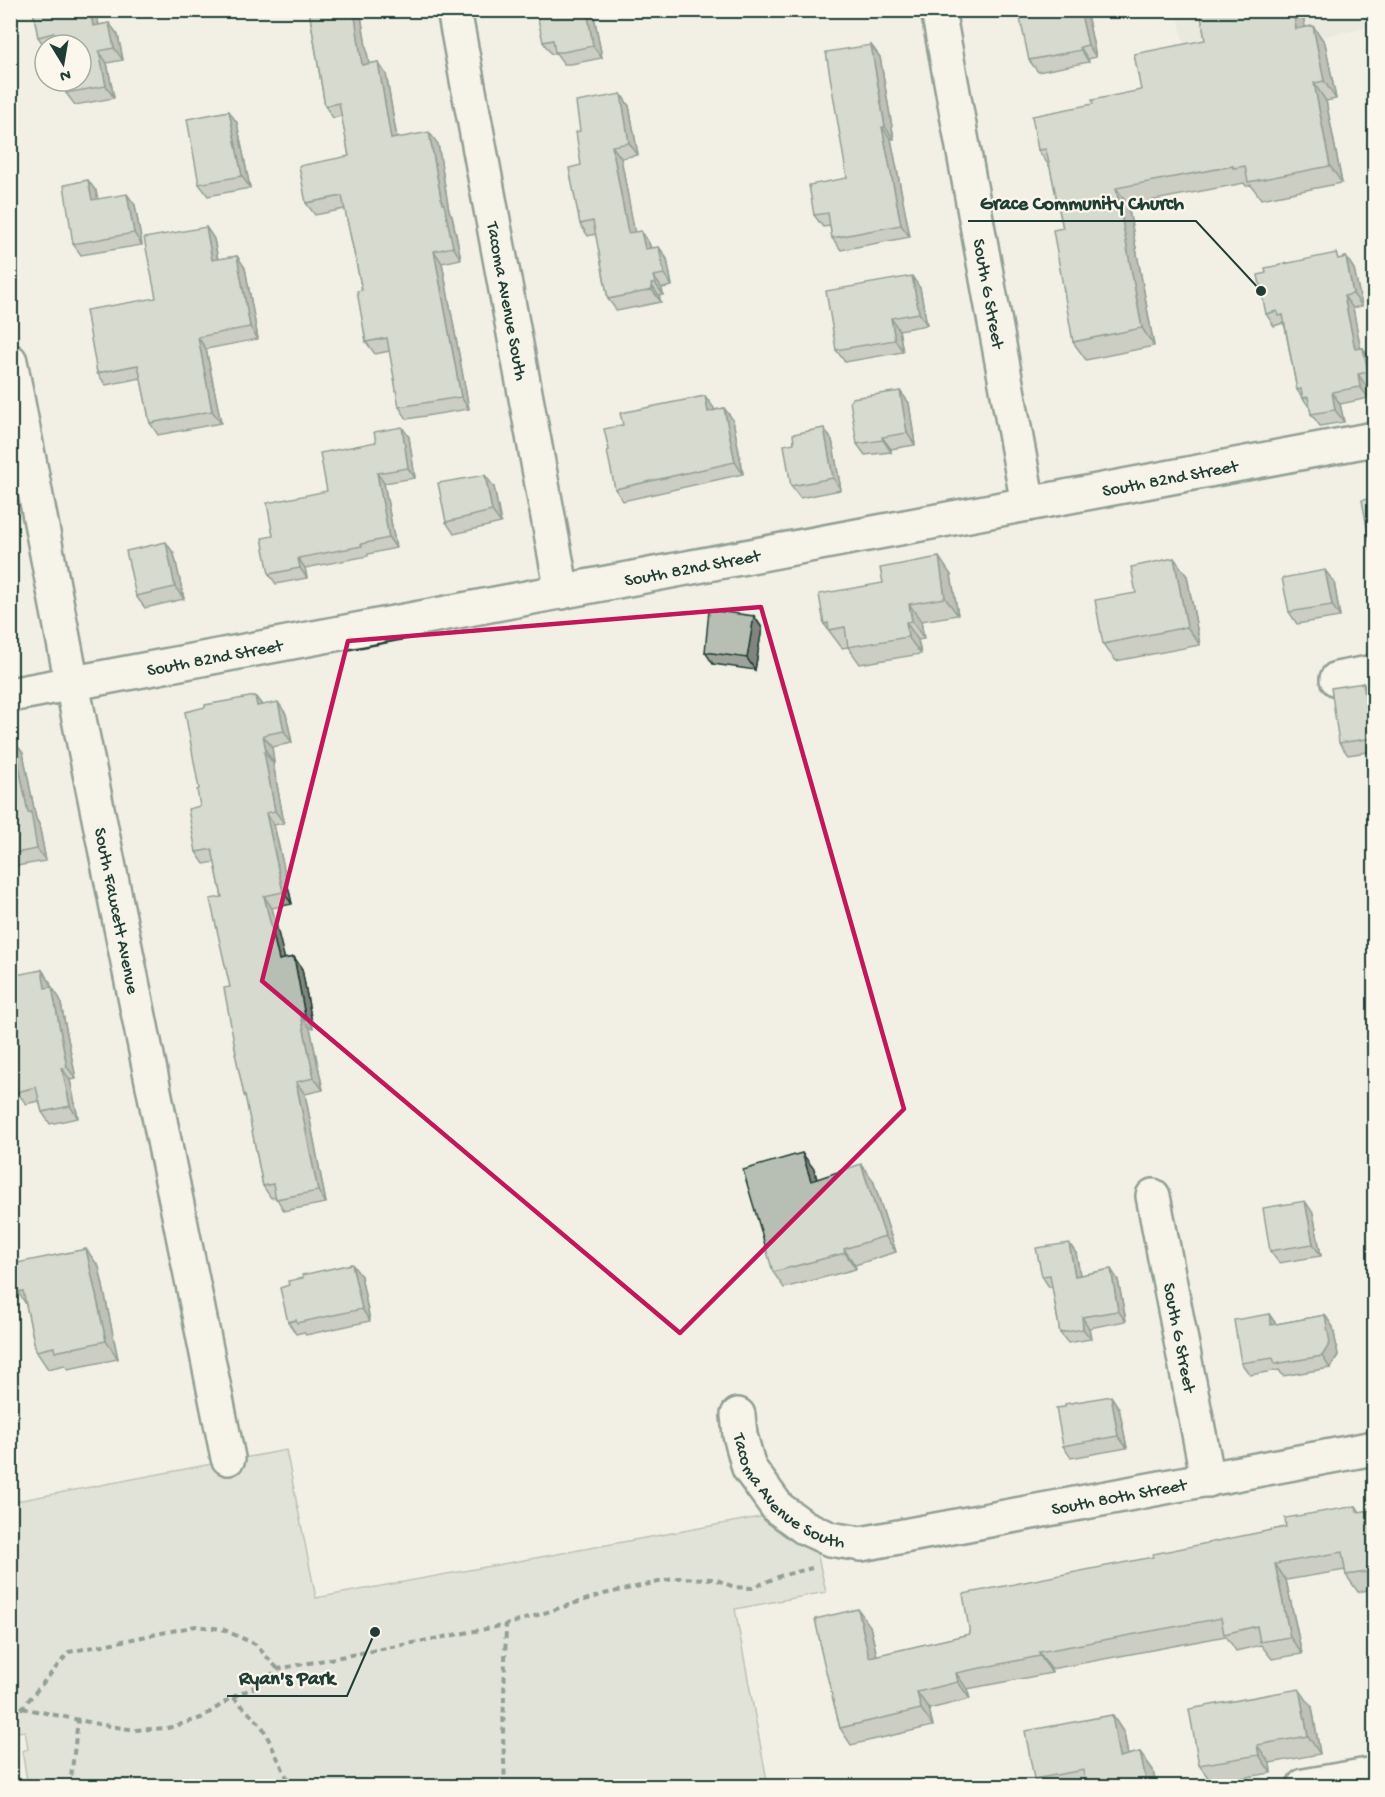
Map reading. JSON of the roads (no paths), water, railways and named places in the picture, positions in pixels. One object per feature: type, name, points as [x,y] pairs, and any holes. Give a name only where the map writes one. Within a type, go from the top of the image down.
[{"type":"street","name":"Tacoma Avenue South","points":[[454,10],[562,592]]},
{"type":"street","name":"South G Street","points":[[938,10],[1028,504]]},
{"type":"street","name":"South Fawcett Avenue","points":[[10,360],[72,684],[228,1458]]},
{"type":"street","name":"South 82nd Street","points":[[10,695],[1374,439]]},
{"type":"street","points":[[1337,679],[1374,672]]},
{"type":"street","name":"South G Street","points":[[1153,1196],[1208,1480]]},
{"type":"street","name":"Tacoma Avenue South","points":[[738,1415],[740,1435],[749,1468],[778,1508],[804,1527],[830,1539],[861,1544]]},
{"type":"street","name":"South 80th Street","points":[[861,1544],[1374,1448]]},
{"type":"street","points":[[1304,1786],[1374,1774]]},
{"type":"place","name":"Grace Community Church","points":[[1261,291]]},
{"type":"place","name":"Ryan's Park","points":[[375,1632]]}]
